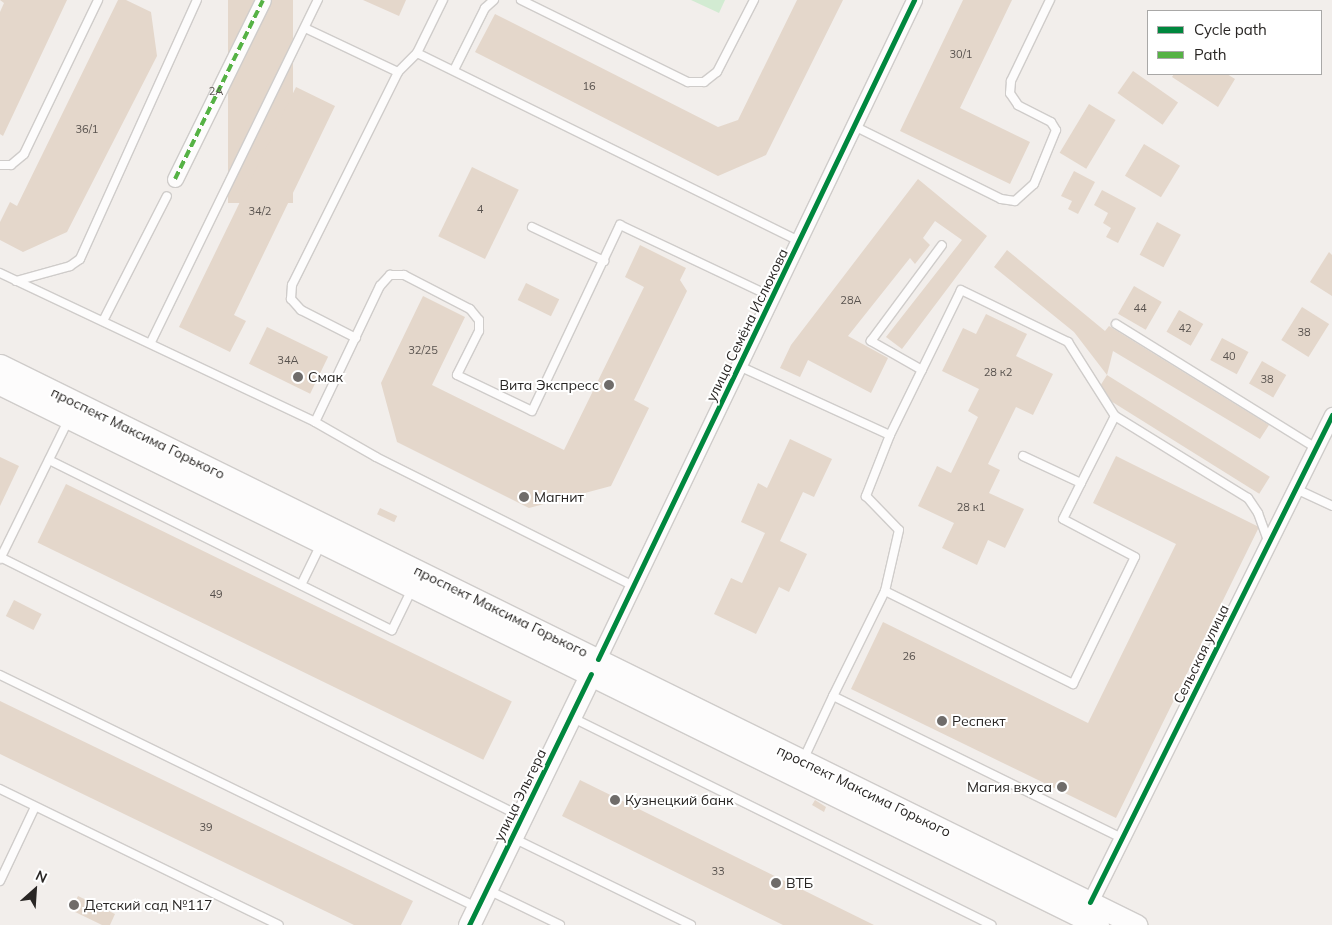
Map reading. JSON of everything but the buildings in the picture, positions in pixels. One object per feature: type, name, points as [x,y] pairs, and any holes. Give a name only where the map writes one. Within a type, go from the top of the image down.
[{"type":"main road","name":"проспект Максима Горького","points":[[0,365],[73,410],[322,542],[414,587],[803,760],[1090,915]]},
{"type":"main road","name":"проспект Максима Горького","points":[[0,384],[73,410],[595,667],[1090,915],[1136,925]]},
{"type":"main road","name":"улица Эльгера","points":[[478,908],[595,667]]},
{"type":"street","points":[[175,179],[263,0]]},
{"type":"street","name":"улица Семёна Ислюкова","points":[[595,667],[914,0]]},
{"type":"street","name":"Сельская улица","points":[[1090,915],[1122,838],[1332,415]]},
{"type":"lane","points":[[0,165],[11,165],[24,154],[98,0]]},
{"type":"lane","points":[[16,281],[70,266],[80,259],[197,0]]},
{"type":"lane","points":[[151,342],[318,0]]},
{"type":"lane","points":[[356,338],[301,310],[291,299],[292,286],[398,72],[417,53],[443,0]]},
{"type":"lane","points":[[454,70],[485,8],[494,0]]},
{"type":"lane","points":[[521,0],[688,82],[704,82],[718,72],[754,0]]},
{"type":"lane","points":[[854,126],[1001,199],[1016,200],[1034,184],[1056,130],[1051,122],[1018,105],[1010,93],[1010,81],[1050,0]]},
{"type":"lane","points":[[305,28],[398,72]]},
{"type":"lane","points":[[417,53],[799,241]]},
{"type":"lane","points":[[104,321],[167,196]]},
{"type":"lane","points":[[315,422],[380,286],[390,276],[404,276],[470,308],[479,320],[479,331],[457,375],[532,411],[620,225],[772,297]]},
{"type":"lane","points":[[532,227],[604,261]]},
{"type":"lane","points":[[922,370],[871,341],[942,245]]},
{"type":"lane","points":[[0,273],[151,342],[315,422],[376,457],[634,586]]},
{"type":"lane","points":[[803,760],[885,591],[898,530],[866,496],[890,435],[961,290],[1068,342],[1115,416],[1248,498],[1258,513],[1268,543]]},
{"type":"lane","points":[[1116,324],[1316,448]]},
{"type":"lane","points":[[740,366],[890,435]]},
{"type":"lane","points":[[73,410],[0,558],[522,817]]},
{"type":"lane","points":[[885,591],[1073,684],[1135,557],[1063,519],[1115,416]]},
{"type":"lane","points":[[1023,456],[1081,483]]},
{"type":"lane","points":[[49,460],[392,630],[414,587]]},
{"type":"lane","points":[[1296,489],[1332,506]]},
{"type":"lane","points":[[301,585],[322,542]]},
{"type":"lane","points":[[0,675],[478,908],[560,925]]},
{"type":"lane","points":[[834,696],[1122,838]]},
{"type":"lane","points":[[571,717],[991,925]]},
{"type":"lane","points":[[0,789],[279,925]]},
{"type":"lane","points":[[0,881],[35,807]]},
{"type":"lane","points":[[512,837],[691,925]]},
{"type":"green space","points":[[691,0],[725,0],[719,13]]},
{"type":"marked path","points":[[175,179],[263,0]]},
{"type":"cycle path","points":[[598,659],[914,0]]},
{"type":"cycle path","points":[[1090,902],[1332,415]]},
{"type":"cycle path","points":[[469,925],[591,674]]},
{"type":"place","name":"Смак","points":[[298,377]]},
{"type":"place","name":"Вита Экспресс","points":[[609,385]]},
{"type":"place","name":"Магнит","points":[[524,497]]},
{"type":"place","name":"Респект","points":[[942,721]]},
{"type":"place","name":"Магия вкуса","points":[[1062,787]]},
{"type":"place","name":"Кузнецкий банк","points":[[615,800]]},
{"type":"place","name":"ВТБ","points":[[776,883]]},
{"type":"place","name":"Детский сад №117","points":[[74,905]]}]
